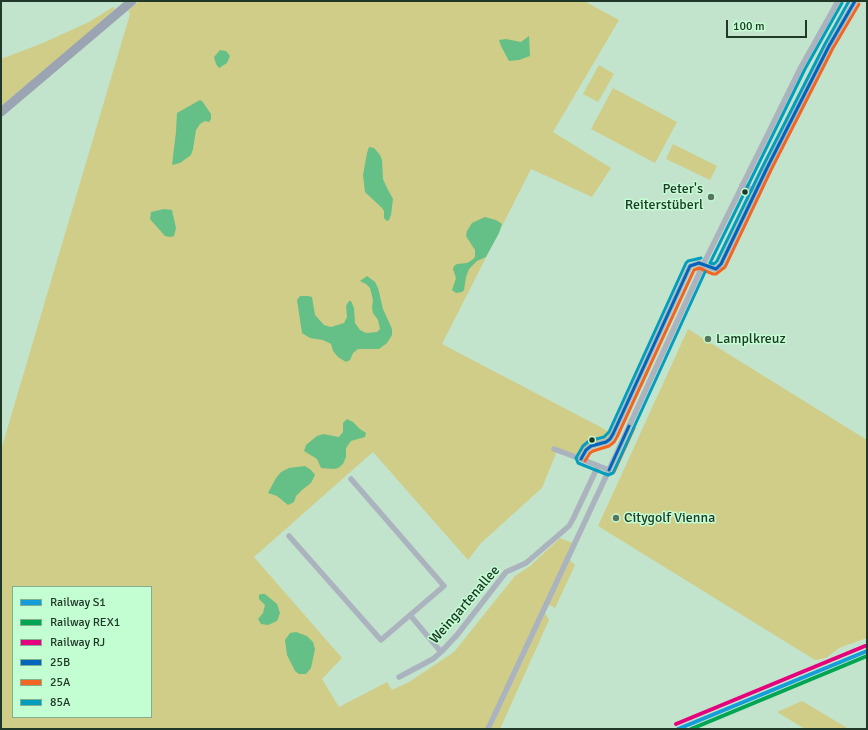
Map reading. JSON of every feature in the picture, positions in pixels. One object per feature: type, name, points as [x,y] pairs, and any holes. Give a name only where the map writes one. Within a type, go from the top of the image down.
[{"type":"main road","points":[[1,112],[132,1]]},
{"type":"street","points":[[488,729],[703,265],[801,67],[838,1]]},
{"type":"street","points":[[581,458],[586,450],[591,446],[606,442],[613,434],[690,266],[696,263],[716,269],[721,264],[756,191],[830,46],[855,1]]},
{"type":"street","points":[[742,185],[756,191]]},
{"type":"street","points":[[670,310],[681,315]]},
{"type":"street","points":[[554,449],[581,458],[609,470]]},
{"type":"street","name":"Weingartenallee","points":[[399,677],[434,659],[457,634],[506,572],[526,563],[569,526],[598,466]]},
{"type":"street","points":[[289,536],[381,640],[444,586],[351,479]]},
{"type":"street","points":[[410,615],[441,652]]},
{"type":"shaded area","points":[[139,1],[584,1],[619,20],[553,132],[611,168],[592,197],[531,169],[442,344],[608,431],[613,434],[610,439],[593,445],[581,459],[557,451],[542,488],[481,543],[468,560],[373,452],[254,557],[342,658],[322,679],[339,707],[387,682],[392,690],[409,682],[454,652],[515,576],[530,566],[560,538],[575,544],[488,729],[1,729],[1,450],[130,14],[128,11]]},
{"type":"shaded area","points":[[113,7],[115,9],[100,24],[1,106],[1,59],[43,43],[89,22]]},
{"type":"shaded area","points":[[529,36],[530,56],[519,60],[509,61],[499,40],[506,39],[521,42]]},
{"type":"shaded area","points":[[220,50],[226,51],[230,56],[227,63],[219,68],[214,57]]},
{"type":"shaded area","points":[[599,65],[614,74],[598,102],[583,94]]},
{"type":"shaded area","points":[[613,88],[677,122],[655,163],[591,129]]},
{"type":"shaded area","points":[[200,100],[211,114],[211,119],[209,122],[205,121],[200,124],[196,130],[191,155],[180,163],[172,165],[177,113]]},
{"type":"shaded area","points":[[673,144],[717,166],[710,180],[666,159]]},
{"type":"shaded area","points":[[369,147],[374,148],[380,155],[382,160],[383,179],[393,199],[391,215],[387,221],[384,218],[384,211],[382,208],[365,192],[363,175]]},
{"type":"shaded area","points":[[164,209],[172,210],[176,228],[174,236],[165,236],[150,219],[151,212]]},
{"type":"shaded area","points":[[485,217],[496,220],[502,224],[499,233],[486,257],[477,261],[469,269],[464,290],[456,293],[452,290],[456,278],[453,269],[454,266],[457,264],[467,263],[475,257],[475,250],[466,236],[467,231],[472,223]]},
{"type":"shaded area","points":[[367,276],[375,282],[378,288],[383,309],[392,329],[392,335],[387,343],[379,349],[358,349],[353,353],[350,360],[346,362],[338,357],[333,351],[331,344],[323,340],[310,338],[302,333],[297,300],[300,296],[312,297],[315,315],[324,325],[331,327],[344,323],[347,317],[346,306],[349,301],[351,301],[354,308],[355,323],[360,330],[366,333],[377,332],[380,329],[378,320],[373,313],[373,300],[370,288],[360,281]]},
{"type":"shaded area","name":"Citygolf Vienna","points":[[688,329],[867,440],[867,638],[839,648],[826,658],[815,660],[598,526]]},
{"type":"shaded area","points":[[347,419],[366,433],[365,437],[351,441],[346,448],[346,457],[343,464],[338,468],[321,468],[317,459],[304,451],[306,445],[317,436],[323,434],[339,437],[343,432],[343,423]]},
{"type":"shaded area","points":[[305,466],[315,475],[311,483],[296,496],[294,502],[288,505],[277,496],[268,493],[281,472],[289,468]]},
{"type":"shaded area","points":[[570,560],[575,565],[555,608],[548,604]]},
{"type":"shaded area","points":[[265,594],[277,604],[280,613],[277,621],[268,625],[261,624],[258,619],[263,613],[265,605],[259,599],[259,595]]},
{"type":"shaded area","points":[[545,613],[549,620],[500,729],[491,729]]},
{"type":"shaded area","points":[[296,632],[307,636],[313,642],[315,649],[311,668],[306,674],[299,674],[295,671],[287,655],[285,640],[290,633]]},
{"type":"shaded area","points":[[802,701],[849,729],[805,729],[777,712]]},
{"type":"rail line","name":"RJ","points":[[676,724],[865,646]]},
{"type":"rail line","name":"S1","points":[[678,729],[867,651]]},
{"type":"rail line","name":"REX1","points":[[691,729],[867,656]]},
{"type":"transit line","name":"85A","points":[[842,3],[805,69],[710,263],[714,264],[717,261],[763,166],[825,44],[849,1]]},
{"type":"transit line","name":"25B","points":[[581,459],[586,450],[591,446],[606,442],[613,434],[690,266],[699,263],[716,269],[721,264],[767,168],[829,46],[855,1]]},
{"type":"transit line","name":"25A","points":[[585,461],[590,453],[609,446],[617,437],[694,270],[699,268],[716,274],[725,267],[771,170],[833,48],[859,4]]},
{"type":"transit line","name":"85A","points":[[701,258],[688,261],[686,263],[609,432],[604,437],[589,441],[583,446],[576,458],[578,463],[608,475],[613,473],[705,272]]},
{"type":"transit line","name":"25B","points":[[609,470],[629,426]]},
{"type":"transit line","name":"25A","points":[[614,472],[634,428]]},
{"type":"place","name":"Peter's Reiterstüberl","points":[[711,197]]},
{"type":"place","name":"Lamplkreuz","points":[[708,339]]},
{"type":"place","name":"Citygolf Vienna","points":[[616,518]]}]
